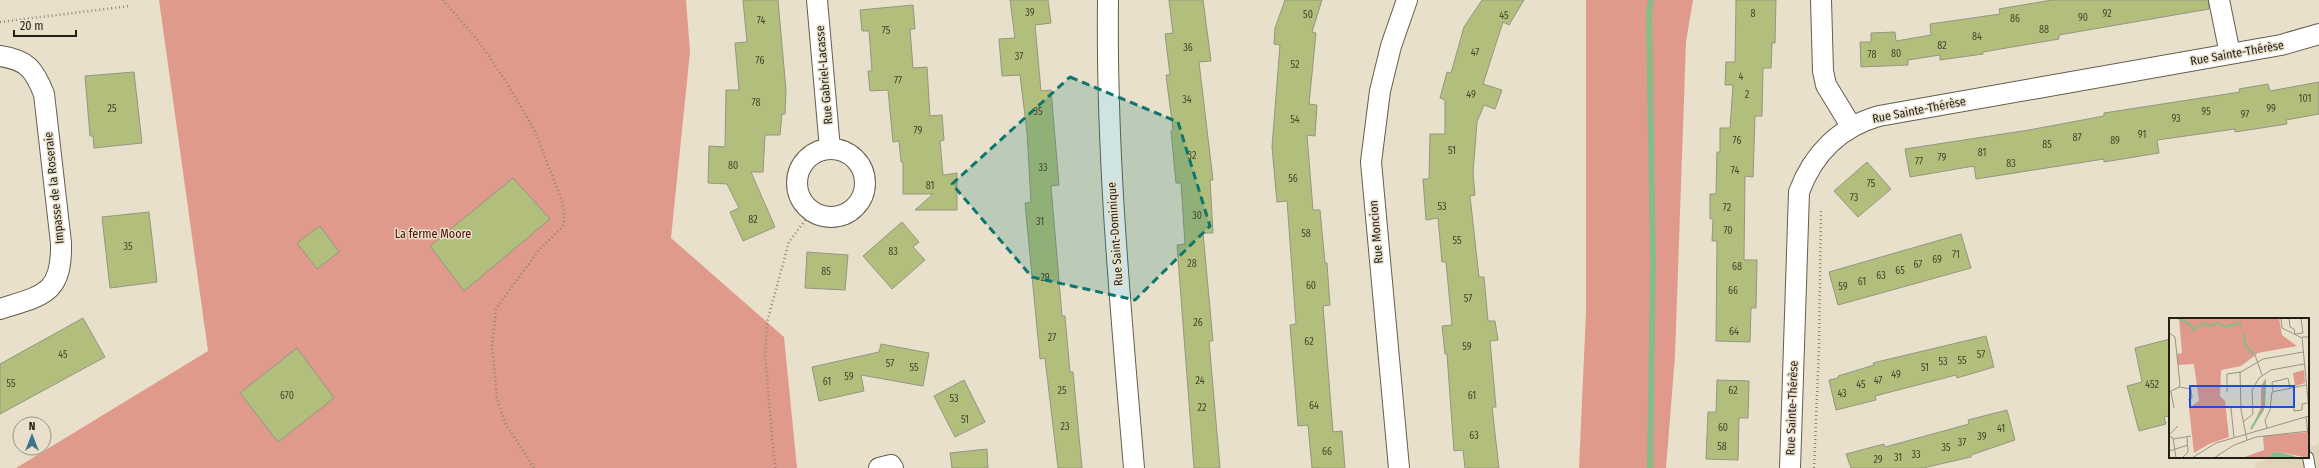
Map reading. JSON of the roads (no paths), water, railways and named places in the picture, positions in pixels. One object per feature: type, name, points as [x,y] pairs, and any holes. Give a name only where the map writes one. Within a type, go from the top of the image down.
[{"type":"street","name":"Rue Gabriel-Lacasse","points":[[817,0],[830,149]]},
{"type":"street","name":"Rue Saint-Dominique","points":[[1108,0],[1107,59],[1112,209],[1134,468]]},
{"type":"street","name":"Rue Moncion","points":[[1399,468],[1371,162],[1380,91],[1391,46],[1406,0]]},
{"type":"street","points":[[1821,0],[1823,71],[1826,85],[1851,126]]},
{"type":"street","points":[[2219,0],[2230,54]]},
{"type":"street","name":"Rue Sainte-Thérèse","points":[[1790,468],[1799,192],[1805,176],[1822,151],[1839,134],[1851,126],[1879,116],[2230,54],[2298,41],[2319,34]]},
{"type":"street","name":"Impasse de la Roseraie","points":[[0,56],[18,58],[36,76],[44,94],[61,243],[61,264],[56,282],[39,297],[0,309]]},
{"type":"street","points":[[830,149],[841,151],[850,156],[858,163],[864,178],[863,194],[850,211],[841,216],[829,217],[812,211],[801,200],[797,189],[801,166],[809,158],[819,152],[830,149]]},
{"type":"street","points":[[879,468],[891,465],[893,468]]},
{"type":"lane","points":[[2308,458],[2310,468]]},
{"type":"waterway","points":[[1650,468],[1653,262],[1649,14],[1651,0]]},
{"type":"park label","name":"La ferme Moore","points":[[433,234]]}]
